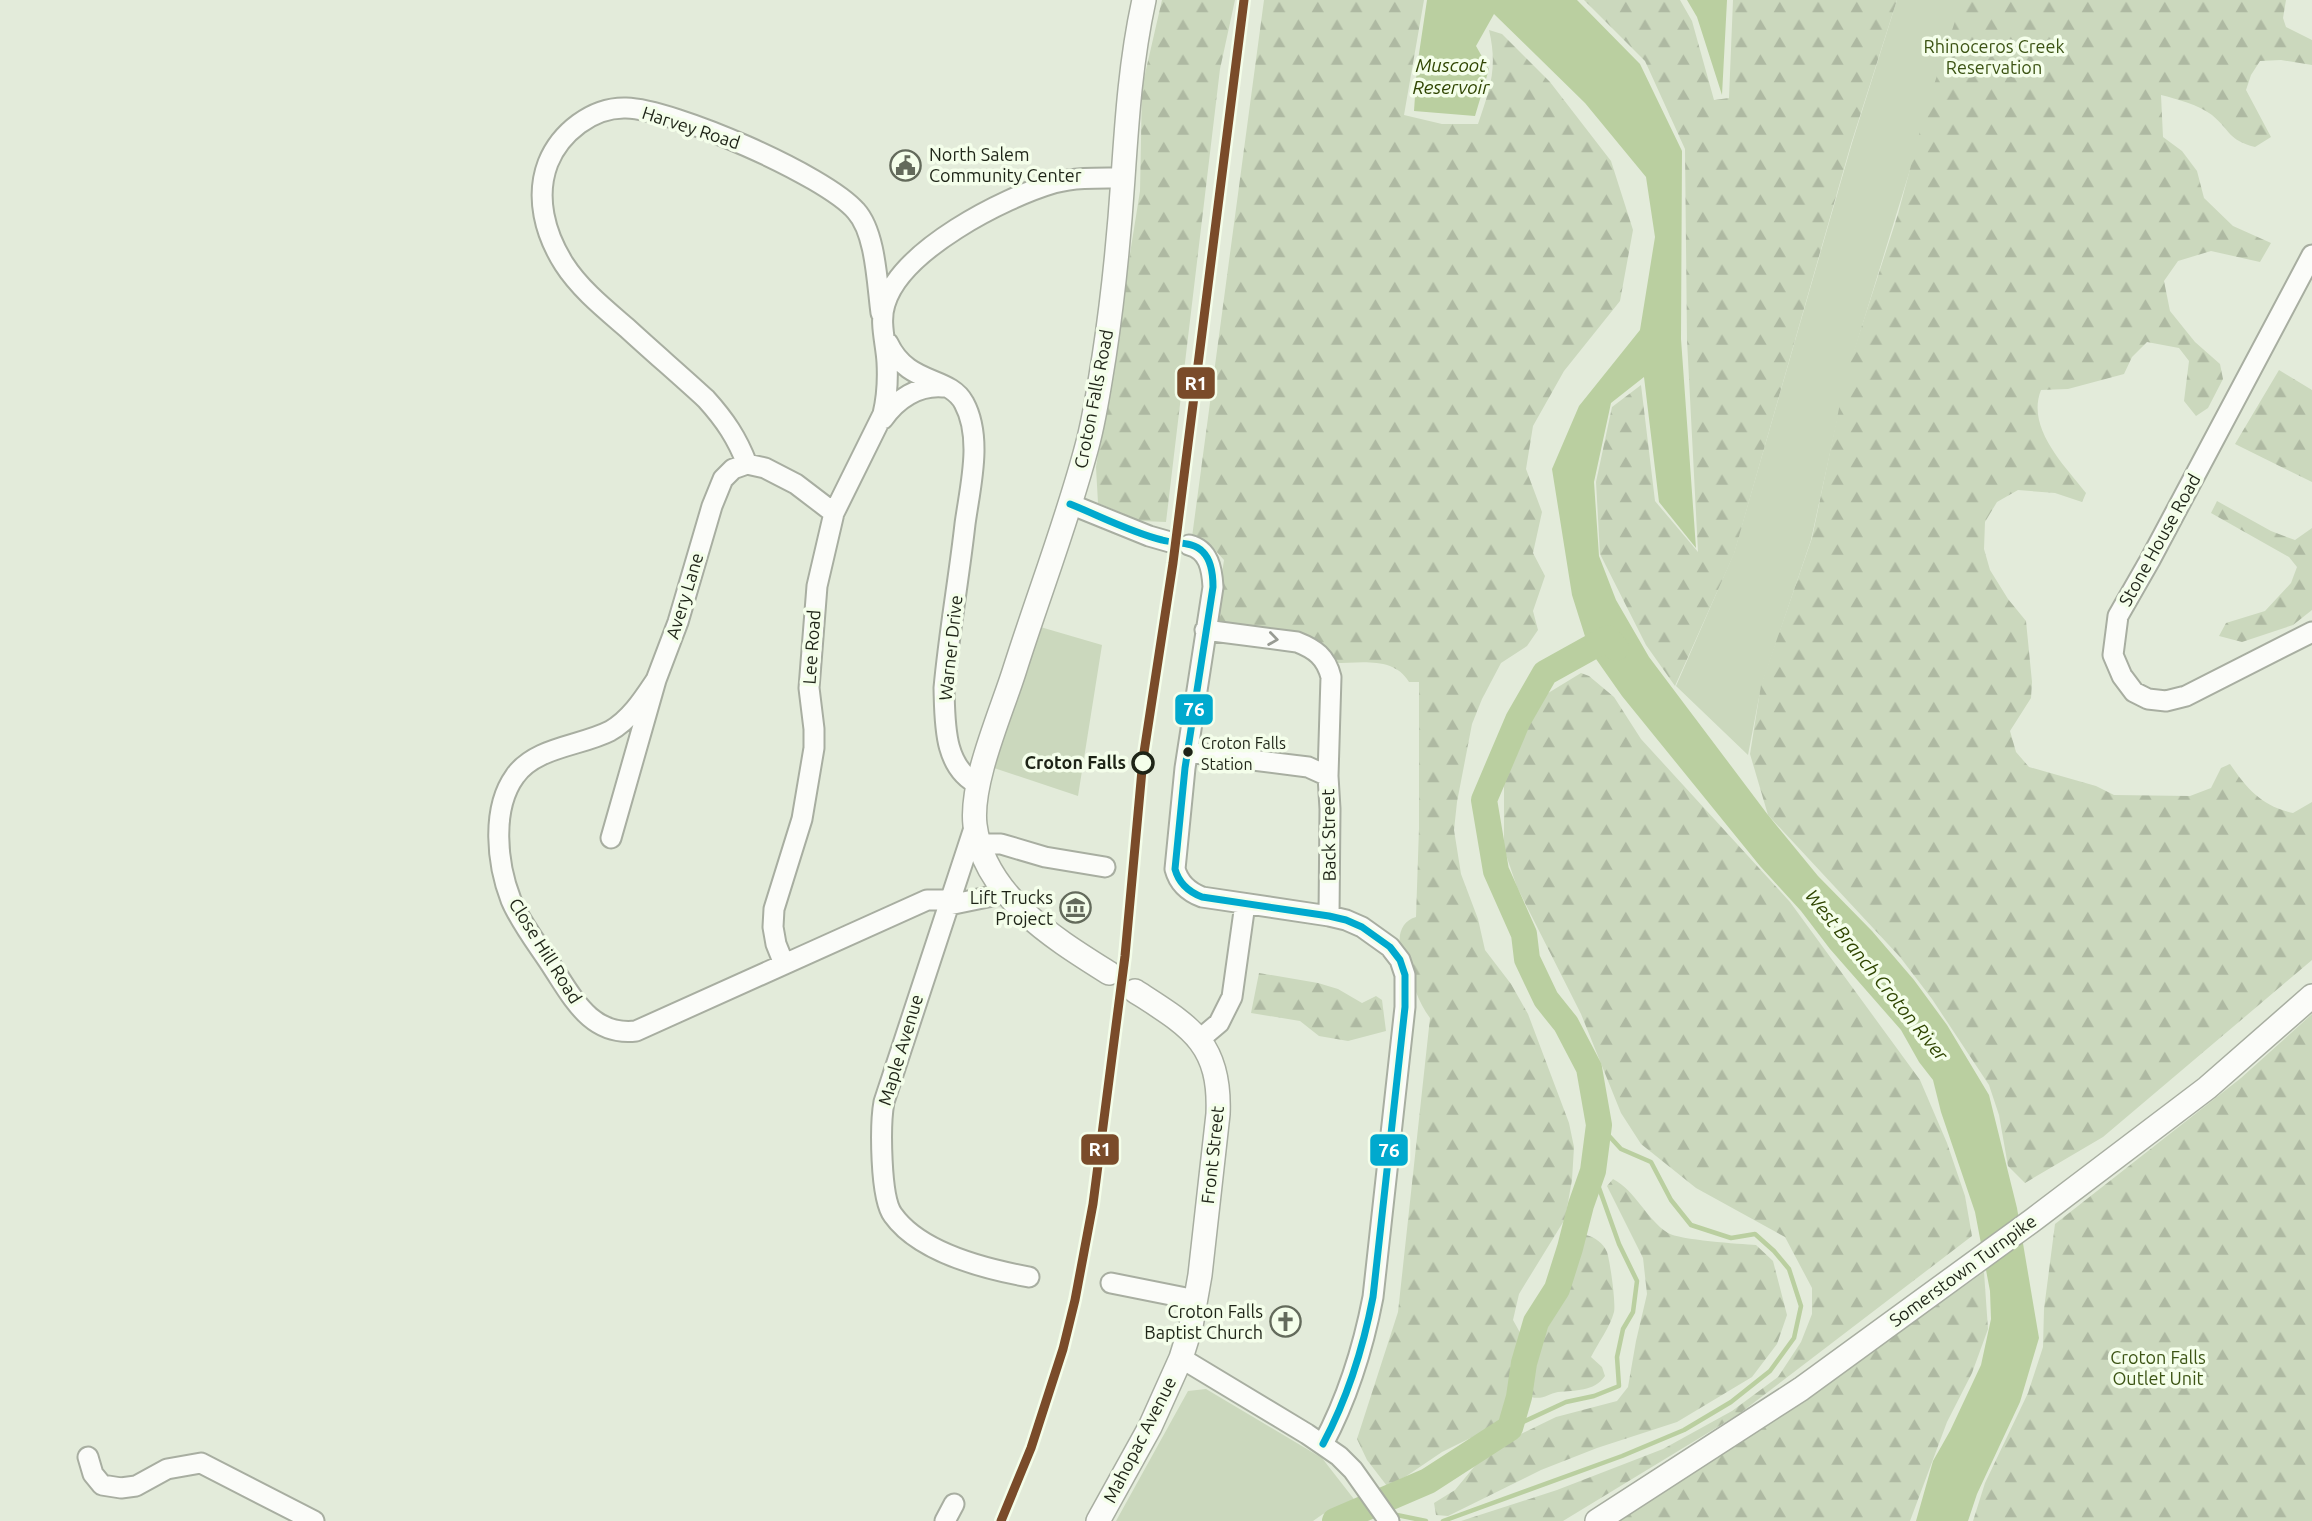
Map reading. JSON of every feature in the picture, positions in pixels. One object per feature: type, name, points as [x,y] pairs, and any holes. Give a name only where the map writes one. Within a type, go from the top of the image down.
[{"type":"main road","name":"Croton Falls Road","points":[[979,785],[1088,443],[1101,378],[1115,272],[1130,83],[1144,0]]},
{"type":"main road","points":[[979,785],[975,805],[977,834],[988,863],[1007,893],[1043,929],[1109,973]]},
{"type":"main road","points":[[1135,990],[1185,1025],[1200,1039]]},
{"type":"main road","name":"Somerstown Turnpike","points":[[1597,1521],[1801,1389],[2033,1220],[2207,1088],[2312,996]]},
{"type":"main road","name":"Front Street","points":[[1181,1358],[1196,1300],[1216,1140],[1219,1092],[1210,1055],[1200,1039]]},
{"type":"main road","name":"Mahopac Avenue","points":[[1098,1521],[1150,1427],[1181,1358]]},
{"type":"street","name":"Harvey Road","points":[[747,464],[732,429],[723,417],[592,296],[564,264],[554,245],[542,206],[546,170],[552,153],[562,139],[575,126],[609,110],[626,108],[645,111],[709,130],[778,161],[813,181],[850,205],[865,224],[870,240],[883,326]]},
{"type":"street","points":[[948,387],[915,374],[902,364],[892,351],[883,326],[888,296],[910,266],[926,250],[974,219],[1054,183],[1073,179],[1123,178]]},
{"type":"street","name":"Stone House Road","points":[[2312,255],[2150,561],[2118,616],[2113,654],[2122,676],[2134,692],[2148,699],[2166,701],[2186,696],[2312,632]]},
{"type":"street","name":"Lee Road","points":[[784,964],[774,936],[774,909],[802,819],[812,768],[814,729],[808,688],[814,609],[825,545],[834,513],[876,428],[886,400],[887,364],[883,326]]},
{"type":"street","points":[[876,428],[889,410],[904,397],[920,389],[948,387]]},
{"type":"street","name":"Warner Drive","points":[[948,387],[958,394],[965,404],[970,417],[973,448],[958,584],[946,658],[945,717],[951,756],[959,771],[979,785]]},
{"type":"street","points":[[747,464],[780,475],[796,484],[834,513]]},
{"type":"street","name":"Avery Lane","points":[[611,838],[656,680],[678,622],[717,492],[733,469],[747,464]]},
{"type":"street","points":[[1070,504],[1149,536],[1202,550],[1213,573],[1185,768],[1175,869],[1178,878],[1191,892],[1202,897],[1346,920],[1362,927],[1390,947],[1400,960],[1405,975],[1378,1268],[1351,1384],[1323,1444]]},
{"type":"street","points":[[1205,630],[1297,642],[1321,655],[1331,675],[1328,776]]},
{"type":"street","name":"Close Hill Road","points":[[656,680],[629,716],[613,729],[529,762],[515,775],[501,814],[501,861],[512,901],[522,921],[576,1003],[592,1020],[611,1030],[623,1033],[636,1031],[927,900],[943,900],[948,905],[1007,893]]},
{"type":"street","name":"Back Street","points":[[1188,752],[1308,767],[1328,776],[1329,916]]},
{"type":"street","points":[[977,834],[1001,845],[1045,857],[1104,867]]},
{"type":"street","name":"Maple Avenue","points":[[977,834],[948,905],[884,1102],[881,1127],[886,1198],[891,1213],[908,1231],[923,1241],[966,1262],[998,1272],[1029,1276]]},
{"type":"street","points":[[1200,1039],[1219,1023],[1232,996],[1243,944],[1245,904]]},
{"type":"street","points":[[1111,1283],[1196,1300]]},
{"type":"street","points":[[1181,1358],[1323,1444],[1353,1469],[1389,1521]]},
{"type":"street","points":[[88,1457],[93,1474],[102,1485],[121,1488],[136,1486],[167,1469],[201,1463],[314,1521]]},
{"type":"green space","points":[[1162,0],[1235,0],[1220,69],[1166,522],[1141,521],[1098,503],[1096,467],[1140,191],[1142,87]]},
{"type":"green space","points":[[1264,0],[1424,0],[1404,115],[1442,124],[1478,124],[1493,67],[1489,30],[1502,34],[1550,82],[1611,161],[1633,230],[1620,301],[1564,371],[1533,426],[1526,469],[1542,512],[1533,553],[1545,576],[1533,611],[1538,630],[1527,646],[1501,663],[1482,699],[1472,724],[1454,830],[1461,874],[1478,919],[1485,950],[1511,984],[1528,1014],[1569,1123],[1574,1147],[1572,1180],[1565,1219],[1519,1294],[1513,1320],[1523,1338],[1503,1422],[1442,1452],[1387,1486],[1367,1460],[1357,1439],[1398,1312],[1430,1018],[1416,990],[1400,940],[1405,924],[1416,917],[1419,682],[1409,682],[1395,668],[1386,665],[1365,662],[1334,663],[1328,650],[1313,642],[1215,621],[1224,560],[1215,550],[1192,537]]},
{"type":"green space","points":[[1584,0],[1680,0],[1692,21],[1714,100],[1729,98],[1733,0],[1897,0],[1851,144],[1734,554],[1675,686],[1646,645],[1600,554],[1596,482],[1612,407],[1641,385],[1655,501],[1698,552],[1687,340],[1685,149],[1645,61]]},
{"type":"green space","points":[[1897,0],[2074,0],[1937,82],[1847,375],[1811,540],[1761,687],[1748,755],[1676,686],[1734,553],[1852,143]]},
{"type":"green space","name":"Rhinoceros Creek Reservation","points":[[1962,0],[2286,0],[2283,18],[2286,27],[2312,40],[2312,65],[2281,60],[2260,61],[2251,75],[2246,90],[2271,137],[2255,147],[2235,138],[2207,111],[2161,95],[2163,137],[2182,151],[2197,171],[2204,198],[2233,226],[2271,243],[2260,262],[2211,251],[2178,261],[2164,281],[2170,311],[2195,342],[2220,364],[2223,379],[2208,408],[2196,416],[2184,401],[2189,361],[2179,348],[2147,342],[2132,357],[2124,374],[2068,389],[2041,390],[2038,404],[2043,432],[2058,458],[2086,493],[2082,502],[2055,493],[2018,490],[1997,502],[1985,522],[1984,549],[1990,570],[2026,621],[2031,698],[2010,731],[2016,752],[2029,767],[2096,786],[2114,795],[2190,796],[2211,788],[2221,768],[2230,764],[2257,796],[2273,806],[2293,813],[2312,802],[2312,960],[2103,1137],[2025,1183],[2008,1166],[1999,1115],[1989,1085],[1932,999],[1900,957],[1768,815],[1750,754],[1761,685],[1812,538],[1846,375],[1898,214],[1926,109]]},
{"type":"green space","points":[[2279,370],[2312,390],[2312,482],[2235,444]]},
{"type":"green space","points":[[2217,501],[2271,531],[2295,540],[2312,528],[2312,610],[2293,625],[2242,642],[2219,636],[2226,623],[2265,611],[2291,583],[2297,567],[2289,557],[2211,513]]},
{"type":"green space","points":[[1037,626],[1102,645],[1078,796],[991,767]]},
{"type":"green space","points":[[1581,673],[1589,676],[1614,697],[1641,739],[1790,902],[1920,1080],[1947,1143],[1965,1196],[1972,1236],[1739,1414],[1563,1521],[1461,1521],[1557,1490],[1663,1449],[1732,1411],[1778,1377],[1801,1342],[1812,1314],[1812,1288],[1785,1237],[1696,1188],[1641,1144],[1621,1113],[1581,1014],[1517,887],[1504,849],[1504,780],[1521,732],[1540,698]]},
{"type":"green space","points":[[1259,973],[1318,983],[1338,989],[1362,1003],[1376,996],[1382,1000],[1386,1031],[1348,1041],[1319,1036],[1300,1021],[1251,1013]]},
{"type":"green space","name":"Croton Falls Outlet Unit","points":[[2312,1014],[2312,1521],[1973,1521],[1985,1483],[2028,1393],[2043,1347],[2044,1309],[2055,1224],[2241,1078]]},
{"type":"green space","points":[[1613,1179],[1668,1233],[1696,1240],[1756,1245],[1773,1261],[1787,1315],[1777,1344],[1752,1377],[1677,1422],[1597,1448],[1541,1470],[1448,1516],[1436,1515],[1434,1503],[1455,1490],[1488,1450],[1556,1417],[1617,1401],[1628,1387],[1647,1294],[1643,1258],[1607,1186]]},
{"type":"green space","points":[[1586,1235],[1593,1237],[1605,1249],[1612,1282],[1614,1312],[1591,1357],[1602,1367],[1605,1376],[1590,1388],[1531,1397],[1532,1372],[1539,1343],[1568,1291],[1571,1271]]},
{"type":"green space","points":[[1984,1272],[1988,1329],[1972,1373],[1947,1422],[1910,1521],[1612,1521],[1853,1365]]},
{"type":"green space","points":[[1206,1389],[1322,1458],[1357,1503],[1323,1514],[1313,1521],[1116,1521],[1188,1391]]},
{"type":"water","points":[[1427,0],[1577,0],[1640,64],[1682,151],[1681,339],[1696,548],[1659,502],[1644,377],[1611,403],[1594,482],[1599,556],[1616,600],[1649,657],[1768,815],[1818,876],[1872,931],[1914,980],[1947,1025],[1989,1095],[2017,1208],[2039,1338],[2020,1402],[1977,1494],[1968,1521],[1916,1521],[1933,1461],[1981,1365],[1991,1319],[1990,1291],[1975,1212],[1933,1080],[1901,1030],[1760,866],[1622,696],[1589,649],[1572,595],[1552,469],[1579,406],[1640,330],[1655,237],[1646,177],[1585,103],[1494,14],[1476,46],[1489,69],[1475,116],[1414,111],[1417,67]]},
{"type":"water","points":[[1687,0],[1727,0],[1722,95],[1697,17]]},
{"type":"waterway","points":[[1335,1521],[1428,1481],[1510,1428],[1536,1322],[1557,1289],[1593,1171],[1599,1125],[1589,1068],[1566,1024],[1546,999],[1527,959],[1524,934],[1496,871],[1484,800],[1518,720],[1545,673],[1608,638],[1616,648]]},
{"type":"waterway","points":[[1443,1521],[1622,1456],[1684,1430],[1731,1402],[1770,1371],[1794,1338],[1801,1306],[1789,1269],[1774,1251],[1755,1234],[1731,1238],[1691,1225],[1671,1200],[1651,1162],[1621,1149],[1599,1125]]},
{"type":"waterway","points":[[1510,1428],[1566,1402],[1594,1396],[1619,1386],[1617,1357],[1623,1329],[1633,1312],[1637,1281],[1619,1244],[1593,1171]]},
{"type":"waterway","points":[[1360,1509],[1373,1511]]},
{"type":"waterway","points":[[1392,1514],[1426,1521]]},
{"type":"transit line","name":"R1","points":[[1001,1521],[1031,1448],[1063,1349],[1093,1204],[1125,956],[1143,759],[1173,563],[1244,0]]},
{"type":"transit line","name":"76","points":[[1070,504],[1138,533],[1199,548],[1210,564],[1213,587],[1185,768],[1175,869],[1182,883],[1202,897],[1346,920],[1362,927],[1390,947],[1400,960],[1405,975],[1405,1007],[1373,1297],[1354,1372],[1323,1444]]},
{"type":"place","name":"North Salem Community Center","points":[[906,165]]},
{"type":"place","name":"Croton Falls Station","points":[[1188,752]]},
{"type":"place","name":"Croton Falls","points":[[1143,763]]},
{"type":"place","name":"Lift Trucks Project","points":[[1076,908]]},
{"type":"place","name":"Croton Falls Baptist Church","points":[[1286,1322]]},
{"type":"water label","name":"Muscoot Reservoir","points":[[1451,76]]},
{"type":"water label","name":"West Branch Croton River","points":[[1877,975]]}]
